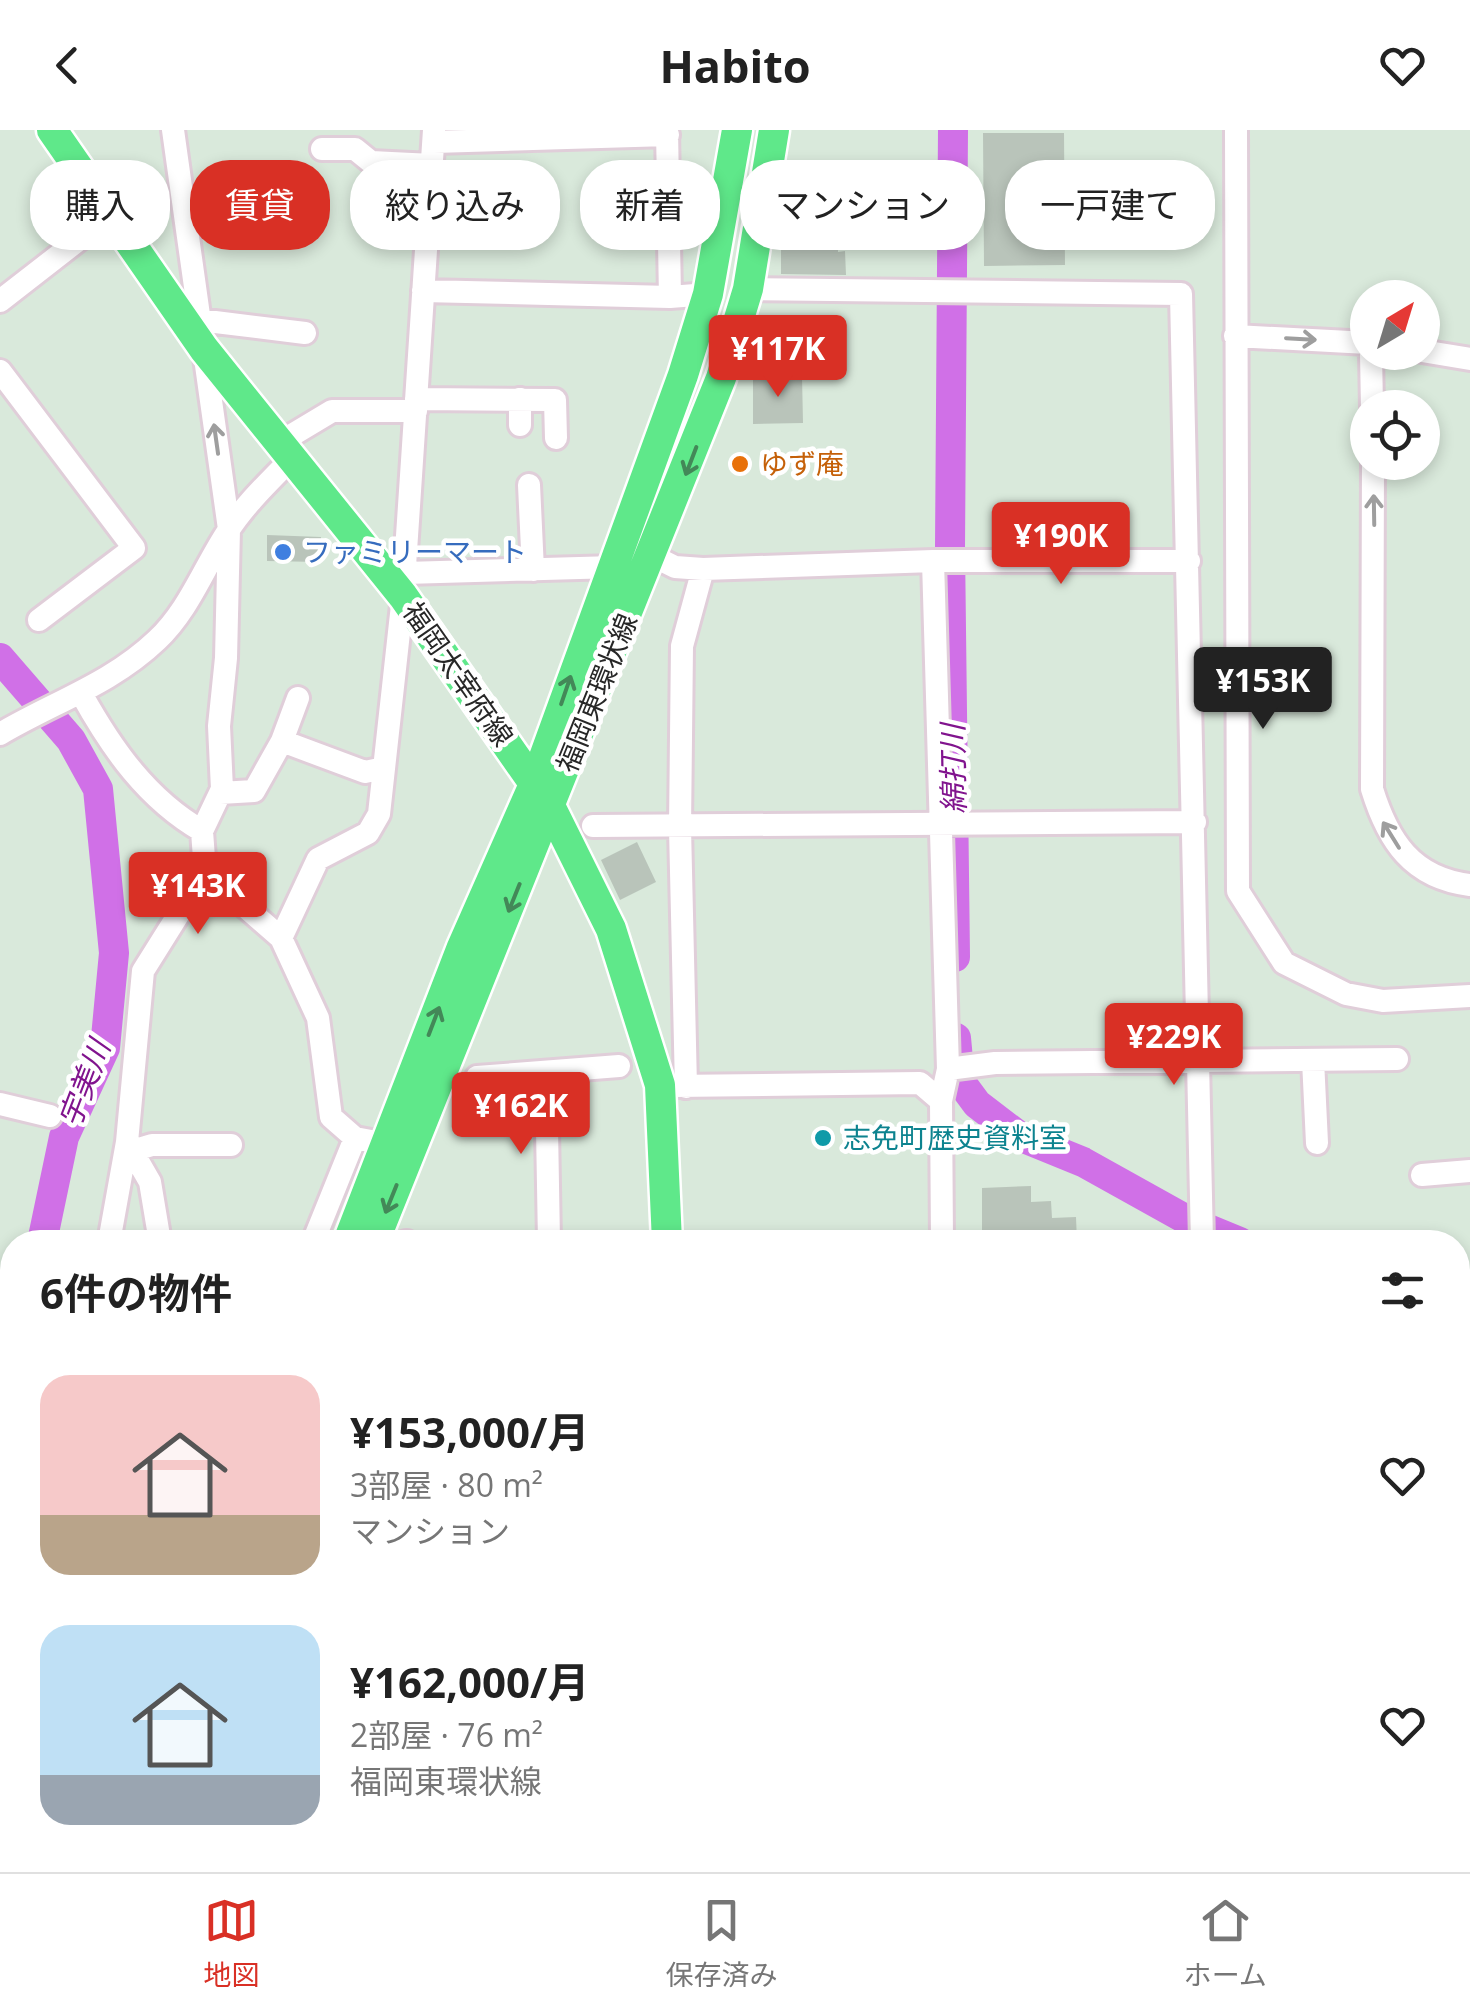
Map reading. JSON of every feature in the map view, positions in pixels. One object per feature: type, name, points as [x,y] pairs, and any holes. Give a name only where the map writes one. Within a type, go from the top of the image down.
[{"type":"main road","name":"福岡太宰府線","points":[[52,130],[71,160]]},
{"type":"main road","name":"福岡東環状線","points":[[379,1230],[543,795],[614,567],[708,294],[738,130]]},
{"type":"main road","name":"福岡東環状線","points":[[353,1230],[465,940],[543,795],[653,556],[721,378],[748,290],[774,130]]},
{"type":"main road","name":"福岡太宰府線","points":[[134,250],[288,448],[404,584],[543,795],[611,930],[673,1086],[667,1230]]},
{"type":"street","points":[[112,1230],[130,1146],[142,971],[205,872],[202,831],[220,793],[218,726],[226,658],[229,529],[172,130]]},
{"type":"street","points":[[1236,130],[1238,891],[1260,933],[1284,963],[1346,994],[1383,1000],[1470,996]]},
{"type":"street","points":[[322,149],[355,150],[371,162],[433,146],[668,132],[670,297]]},
{"type":"street","points":[[281,938],[318,860],[368,833],[379,814],[404,584],[433,146]]},
{"type":"street","points":[[0,301],[66,250]]},
{"type":"street","points":[[748,290],[1182,294],[1202,1230]]},
{"type":"street","points":[[424,292],[670,297],[708,294]]},
{"type":"street","points":[[202,335],[305,333]]},
{"type":"street","points":[[1235,336],[1350,342]]},
{"type":"street","points":[[1440,354],[1470,358]]},
{"type":"street","points":[[0,372],[134,548],[39,620]]},
{"type":"street","points":[[520,399],[520,425]]},
{"type":"street","points":[[4,732],[78,696],[159,638],[183,610],[229,529],[288,448],[332,411],[555,400],[556,438]]},
{"type":"street","points":[[1373,480],[1372,789],[1384,828],[1407,858],[1444,878],[1470,885]]},
{"type":"street","points":[[529,485],[533,570]]},
{"type":"street","points":[[653,556],[675,567],[704,569],[934,561],[1189,561]]},
{"type":"street","points":[[934,561],[948,1069],[941,1101],[942,1230]]},
{"type":"street","points":[[404,584],[533,570],[614,567]]},
{"type":"street","points":[[704,569],[682,646],[673,1086],[920,1083],[941,1101]]},
{"type":"street","points":[[78,696],[126,765],[174,814],[202,831]]},
{"type":"street","points":[[220,793],[254,791],[282,742],[298,698]]},
{"type":"street","points":[[282,742],[365,772],[384,768]]},
{"type":"street","points":[[593,826],[1195,822]]},
{"type":"street","points":[[205,872],[281,938],[318,1018],[330,1117],[355,1138],[387,1144]]},
{"type":"street","points":[[948,1069],[995,1063],[1397,1059]]},
{"type":"street","points":[[1313,1060],[1318,1143]]},
{"type":"street","points":[[476,1077],[620,1066]]},
{"type":"street","points":[[546,1072],[549,1230]]},
{"type":"street","points":[[0,1104],[50,1116]]},
{"type":"street","points":[[318,1230],[355,1138]]},
{"type":"street","points":[[130,1146],[232,1145]]},
{"type":"street","points":[[130,1146],[150,1182],[158,1230]]},
{"type":"street","points":[[1422,1175],[1470,1171]]},
{"type":"building","points":[[983,133],[1064,133],[1064,160],[1005,160],[1005,250],[1065,250],[1065,265],[984,266]]},
{"type":"building","points":[[781,250],[845,251],[846,275],[781,274]]},
{"type":"building","points":[[802,376],[803,423],[753,424],[753,377]]},
{"type":"building","points":[[267,535],[321,537],[320,562],[267,561]]},
{"type":"building","points":[[637,842],[656,882],[620,900],[601,860]]},
{"type":"building","points":[[1031,1186],[1031,1202],[1051,1201],[1052,1218],[1076,1217],[1077,1230],[982,1230],[982,1188]]},
{"type":"waterway","name":"綿打川","points":[[953,130],[950,547],[955,957]]},
{"type":"waterway","name":"宇美川","points":[[0,658],[71,740],[98,789],[114,953],[105,1048],[64,1137],[45,1230]]},
{"type":"waterway","name":"綿打川","points":[[956,1038],[960,1081],[977,1104],[1019,1136],[1083,1162],[1211,1230]]},
{"type":"place","name":"ゆず庵","points":[[740,464]]},
{"type":"place","name":"ファミリーマート","points":[[283,552]]},
{"type":"place","name":"志免町歴史資料室","points":[[823,1138]]}]
